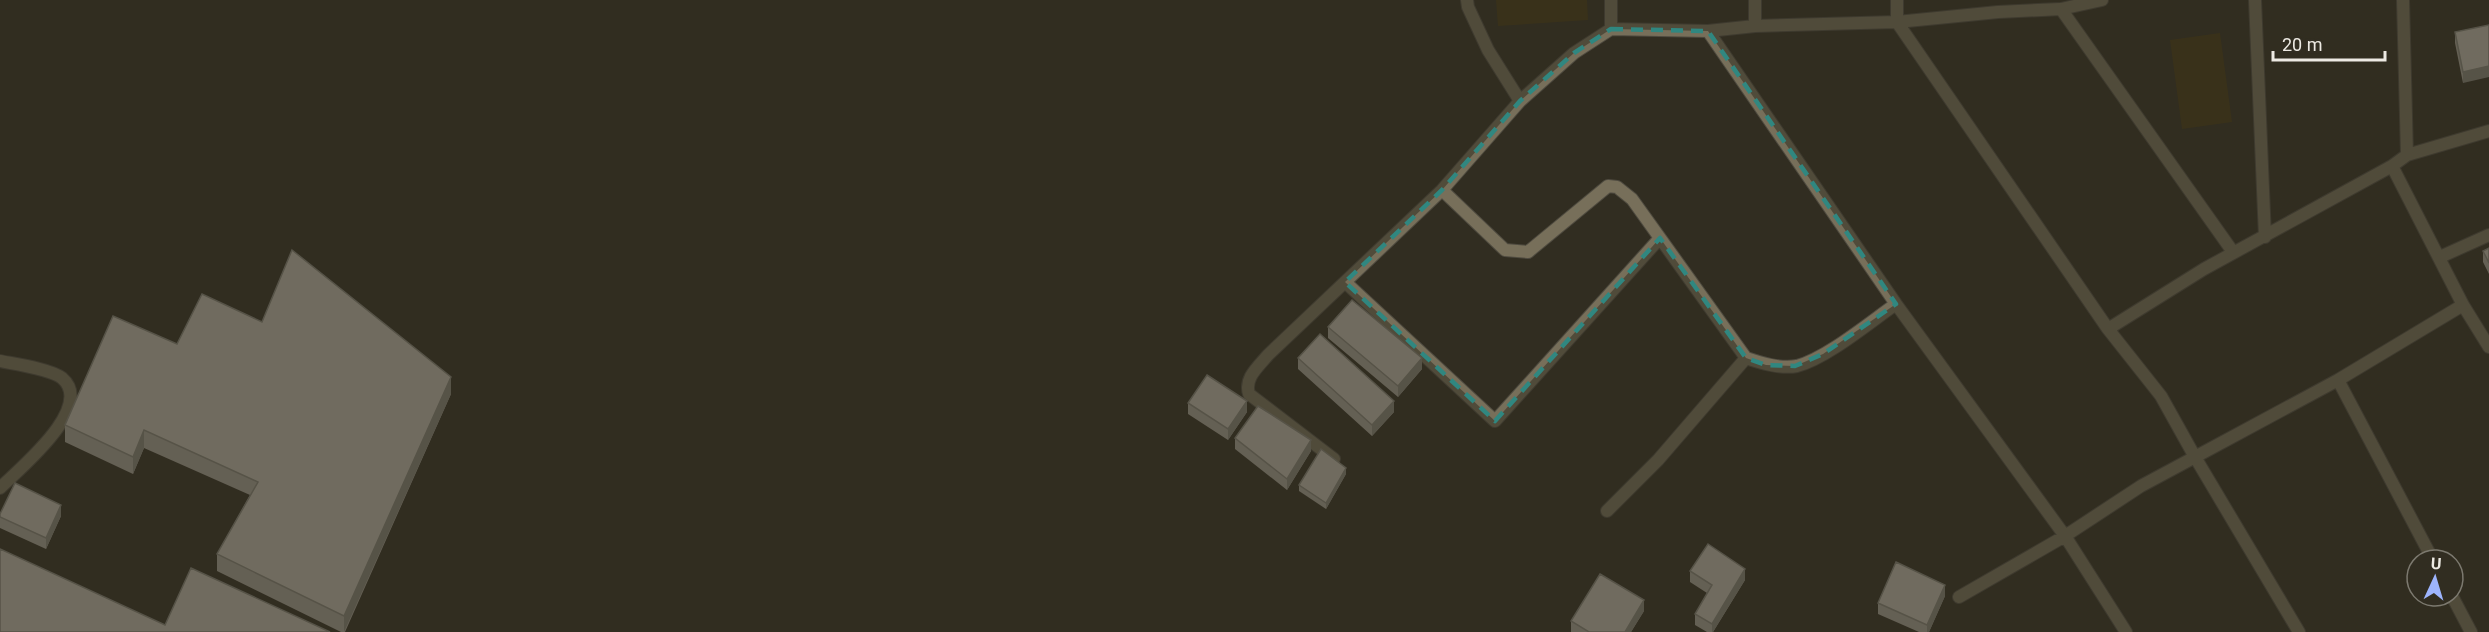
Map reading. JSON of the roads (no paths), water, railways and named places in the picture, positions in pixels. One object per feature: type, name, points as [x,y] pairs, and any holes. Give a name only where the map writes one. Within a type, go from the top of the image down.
[{"type":"street","points":[[1467,0],[1488,50],[1520,101]]},
{"type":"street","points":[[1611,0],[1611,29]]},
{"type":"street","points":[[1755,0],[1755,26]]},
{"type":"street","points":[[1897,0],[1897,22],[2108,329],[2161,396],[2299,632]]},
{"type":"street","points":[[1339,463],[1257,402],[1249,394],[1247,387],[1250,378],[1268,356],[1443,190],[1520,101],[1574,53],[1611,29],[1708,31],[1755,26],[1897,22],[1998,12],[2061,9],[2102,0]]},
{"type":"street","points":[[2255,0],[2265,237]]},
{"type":"street","points":[[2403,0],[2407,155]]},
{"type":"street","points":[[2061,9],[2233,252]]},
{"type":"street","points":[[1708,31],[1896,304],[2065,536],[2126,632]]},
{"type":"street","points":[[2108,329],[2233,252],[2265,237],[2392,166],[2407,155],[2489,131]]},
{"type":"street","points":[[2392,166],[2463,305],[2489,348]]},
{"type":"street","points":[[1443,190],[1505,250],[1528,252],[1608,186],[1617,187],[1632,199],[1746,358],[1766,365],[1796,366],[1823,354],[1896,304]]},
{"type":"street","points":[[2440,257],[2489,235]]},
{"type":"street","points":[[1345,282],[1495,421],[1660,237]]},
{"type":"street","points":[[1959,597],[2065,536],[2141,486],[2338,380],[2463,305]]},
{"type":"street","points":[[1607,511],[1658,460],[1746,358]]},
{"type":"street","points":[[0,361],[60,376],[70,386],[70,394],[68,409],[55,435],[0,488]]},
{"type":"street","points":[[2338,380],[2427,548]]},
{"type":"street","points":[[2458,608],[2471,632]]}]
